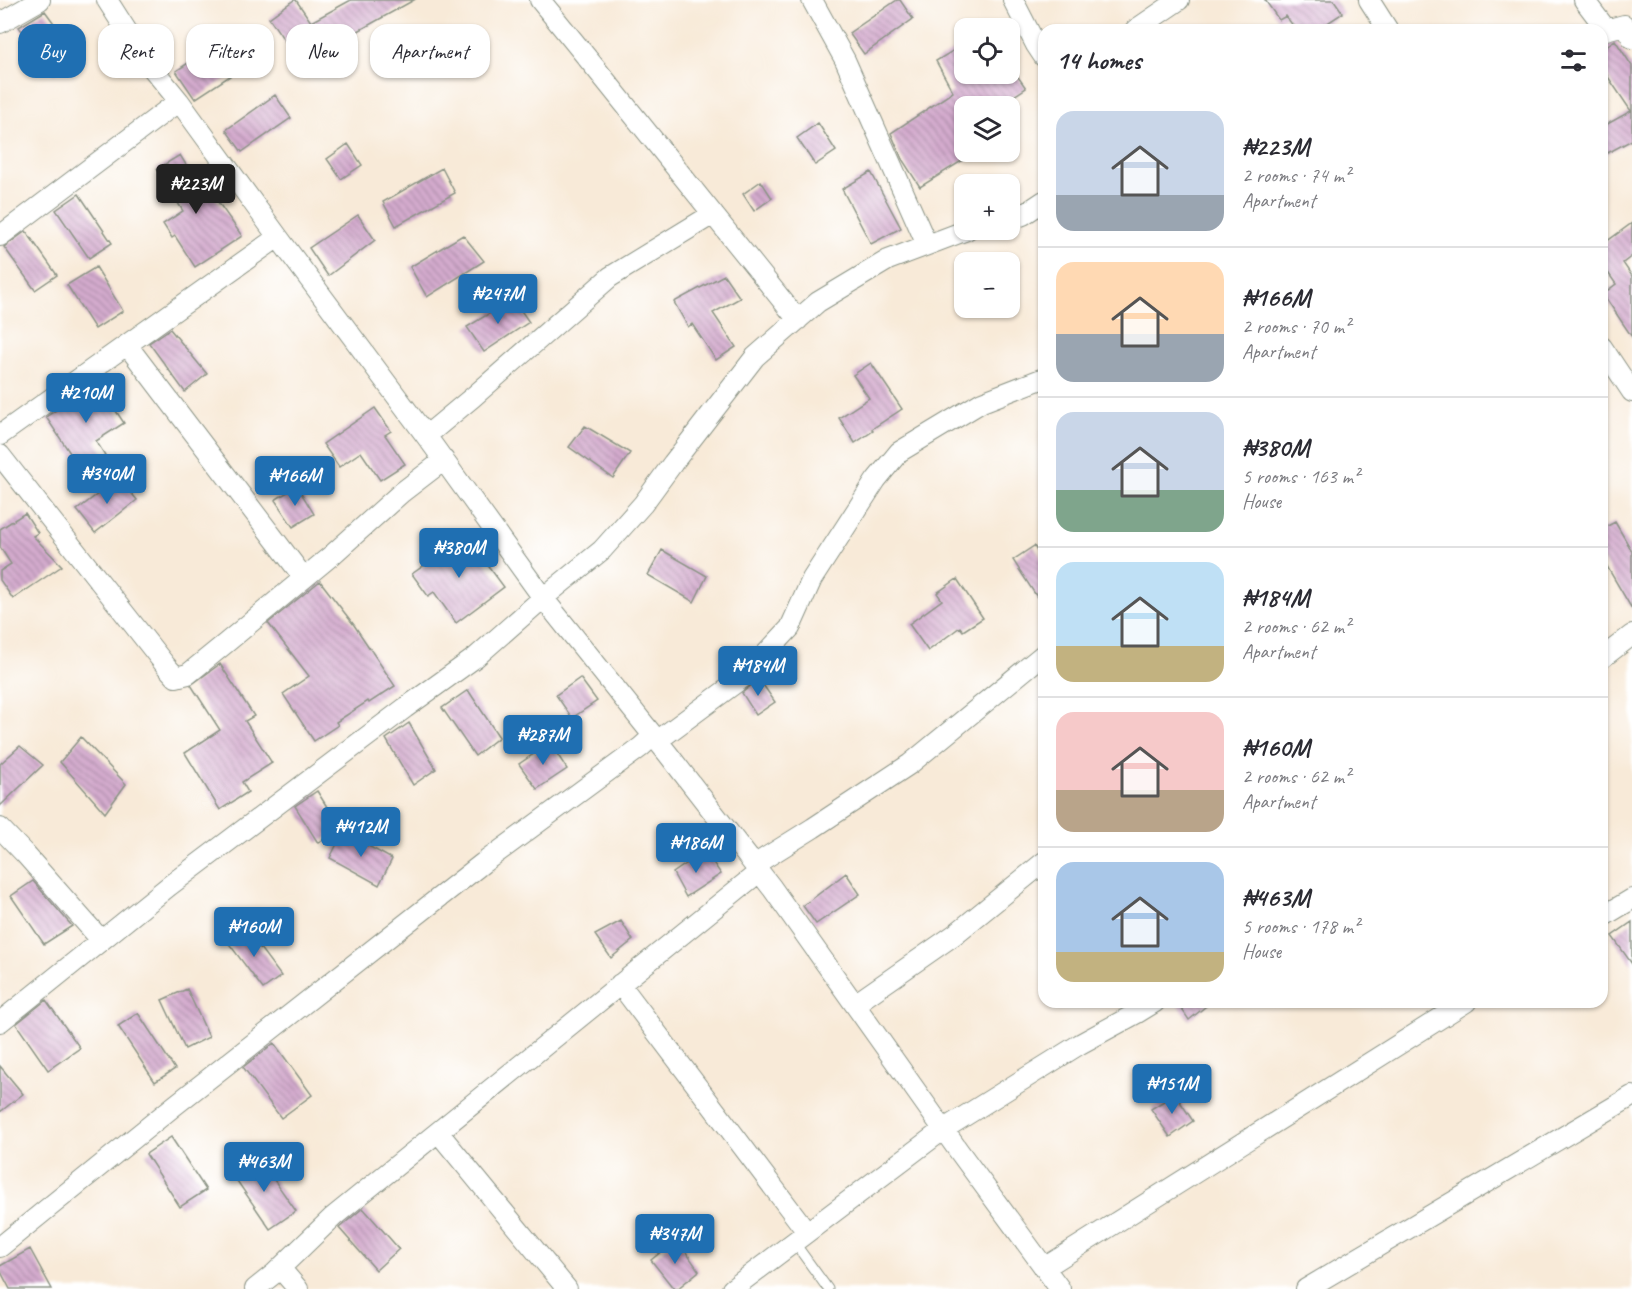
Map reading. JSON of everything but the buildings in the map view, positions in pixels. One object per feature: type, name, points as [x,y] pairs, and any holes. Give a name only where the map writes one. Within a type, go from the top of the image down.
[{"type":"street","points":[[0,23],[40,0]]},
{"type":"street","points":[[106,0],[144,58],[179,101],[543,598],[772,888],[1060,1289]]},
{"type":"street","points":[[812,0],[845,60],[927,245]]},
{"type":"street","points":[[1013,0],[1038,46]]},
{"type":"street","points":[[1143,24],[1179,0]]},
{"type":"street","points":[[1369,0],[1384,24]]},
{"type":"street","points":[[1584,0],[1600,24]]},
{"type":"street","points":[[542,1],[798,320]]},
{"type":"street","points":[[1608,29],[1624,25],[1632,38]]},
{"type":"street","points":[[0,236],[179,101]]},
{"type":"street","points":[[1020,216],[1038,205]]},
{"type":"street","points":[[426,436],[610,277],[713,214]]},
{"type":"street","points":[[0,1022],[178,878],[476,657],[602,550],[643,504],[755,357],[819,302],[888,260],[954,235]]},
{"type":"street","points":[[0,435],[278,237]]},
{"type":"street","points":[[127,345],[304,578]]},
{"type":"street","points":[[1608,356],[1632,392]]},
{"type":"street","points":[[0,1247],[174,1106],[474,870],[641,747],[745,676],[790,628],[812,579],[876,480],[899,452],[982,402],[1038,380]]},
{"type":"street","points":[[0,454],[176,677],[188,674],[304,578],[401,493],[444,460]]},
{"type":"street","points":[[1608,653],[1632,635]]},
{"type":"street","points":[[255,1289],[333,1217],[620,984],[756,868],[910,764],[1038,659]]},
{"type":"street","points":[[0,828],[26,854],[101,940]]},
{"type":"street","points":[[855,1004],[954,935],[1038,867]]},
{"type":"street","points":[[1608,913],[1632,899]]},
{"type":"street","points":[[620,984],[800,1237]]},
{"type":"street","points":[[732,1289],[944,1129],[1080,1044],[1145,1008]]},
{"type":"street","points":[[1044,1268],[1456,1008]]},
{"type":"street","points":[[1306,1289],[1632,1096]]},
{"type":"street","points":[[438,1132],[567,1289]]},
{"type":"street","points":[[280,1268],[298,1289]]},
{"type":"lane","points":[[800,1237],[828,1289]]}]
